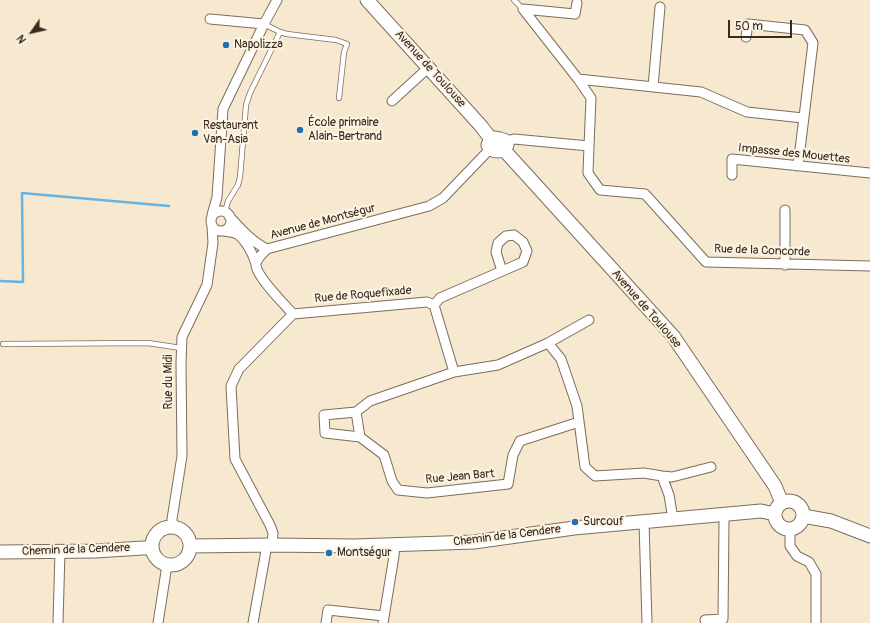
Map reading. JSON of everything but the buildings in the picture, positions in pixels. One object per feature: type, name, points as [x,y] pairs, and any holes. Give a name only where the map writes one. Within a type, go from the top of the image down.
[{"type":"street","name":"Rue du Midi","points":[[173,528],[172,519],[182,456],[182,337],[207,285],[213,242],[211,220],[217,197],[224,109],[264,24],[278,0]]},
{"type":"street","name":"Avenue de Toulouse","points":[[367,0],[481,126],[491,144]]},
{"type":"street","points":[[523,9],[575,14],[577,2]]},
{"type":"street","points":[[653,87],[660,7]]},
{"type":"street","name":"Rue de la Concorde","points":[[523,9],[578,79],[591,98],[588,173],[600,190],[645,194],[706,262],[870,266]]},
{"type":"street","points":[[210,19],[264,24]]},
{"type":"street","points":[[746,37],[748,24],[805,30],[813,43],[798,166]]},
{"type":"street","points":[[392,101],[428,68]]},
{"type":"street","points":[[578,79],[701,92],[747,112],[803,118]]},
{"type":"street","points":[[491,144],[494,151],[500,151],[514,139],[589,146]]},
{"type":"street","name":"Avenue de Montségur","points":[[256,264],[261,255],[267,249],[429,206],[443,198],[491,144]]},
{"type":"street","name":"Avenue de Toulouse","points":[[505,146],[673,336],[775,486],[782,503]]},
{"type":"street","name":"Impasse des Mouettes","points":[[732,175],[732,159],[870,173]]},
{"type":"street","name":"Rue du Midi","points":[[217,197],[226,213],[251,239],[267,249]]},
{"type":"street","points":[[785,210],[785,264]]},
{"type":"street","points":[[212,215],[218,211],[226,213],[230,223],[228,228],[223,231],[213,242]]},
{"type":"street","points":[[212,226],[215,229],[236,234],[243,239],[254,258],[258,272],[293,314],[239,369],[231,386],[235,459],[273,533],[253,623]]},
{"type":"street","points":[[454,372],[434,305],[440,298],[502,271]]},
{"type":"street","name":"Rue de Roquefixade","points":[[293,314],[427,302],[434,305]]},
{"type":"street","points":[[356,412],[360,437],[325,434],[324,415],[356,412],[370,401],[454,372],[498,365],[548,343],[589,320]]},
{"type":"street","points":[[548,343],[561,359],[577,406],[585,467],[596,476],[644,473],[672,477],[711,467]]},
{"type":"street","name":"Rue Jean Bart","points":[[360,437],[384,455],[392,481],[398,490],[427,493],[508,484],[513,455],[520,441],[579,422]]},
{"type":"street","points":[[662,476],[669,495],[673,519]]},
{"type":"street","points":[[792,501],[800,506],[803,516],[798,526],[786,529],[779,525],[775,518],[775,514],[777,507],[782,503],[792,501]]},
{"type":"street","name":"Chemin de la Cendere","points":[[190,546],[324,546],[474,542],[574,528],[761,511],[775,514]]},
{"type":"street","points":[[705,620],[723,619],[724,515]]},
{"type":"street","points":[[803,516],[831,522],[870,536]]},
{"type":"street","points":[[644,522],[647,623]]},
{"type":"street","points":[[173,528],[180,530],[185,534],[190,546],[184,560],[176,564],[167,565],[160,562],[154,556],[152,543],[154,537],[162,530],[173,528]]},
{"type":"street","points":[[790,529],[790,546],[796,556],[809,562],[816,574],[816,623]]},
{"type":"street","points":[[326,623],[328,610],[383,620],[396,544]]},
{"type":"street","name":"Chemin de la Cendere","points":[[0,552],[95,551],[152,548]]},
{"type":"street","points":[[58,623],[60,551]]},
{"type":"street","points":[[158,623],[167,565]]},
{"type":"lane","points":[[514,0],[523,9]]},
{"type":"lane","points":[[264,24],[287,34],[336,40],[347,44],[344,52],[339,98]]},
{"type":"lane","points":[[226,213],[228,201],[238,186],[240,177],[246,105],[250,93],[280,32]]},
{"type":"lane","points":[[3,344],[148,343],[182,348]]},
{"type":"waterway","points":[[0,281],[23,282],[22,193],[169,206]]},
{"type":"place","name":"Napolizza","points":[[226,45]]},
{"type":"place","name":"École primaire Alain-Bertrand","points":[[300,130]]},
{"type":"place","name":"Restaurant Van-Asia","points":[[195,133]]},
{"type":"place","name":"Surcouf","points":[[575,522]]},
{"type":"place","name":"Montségur","points":[[329,553]]}]
